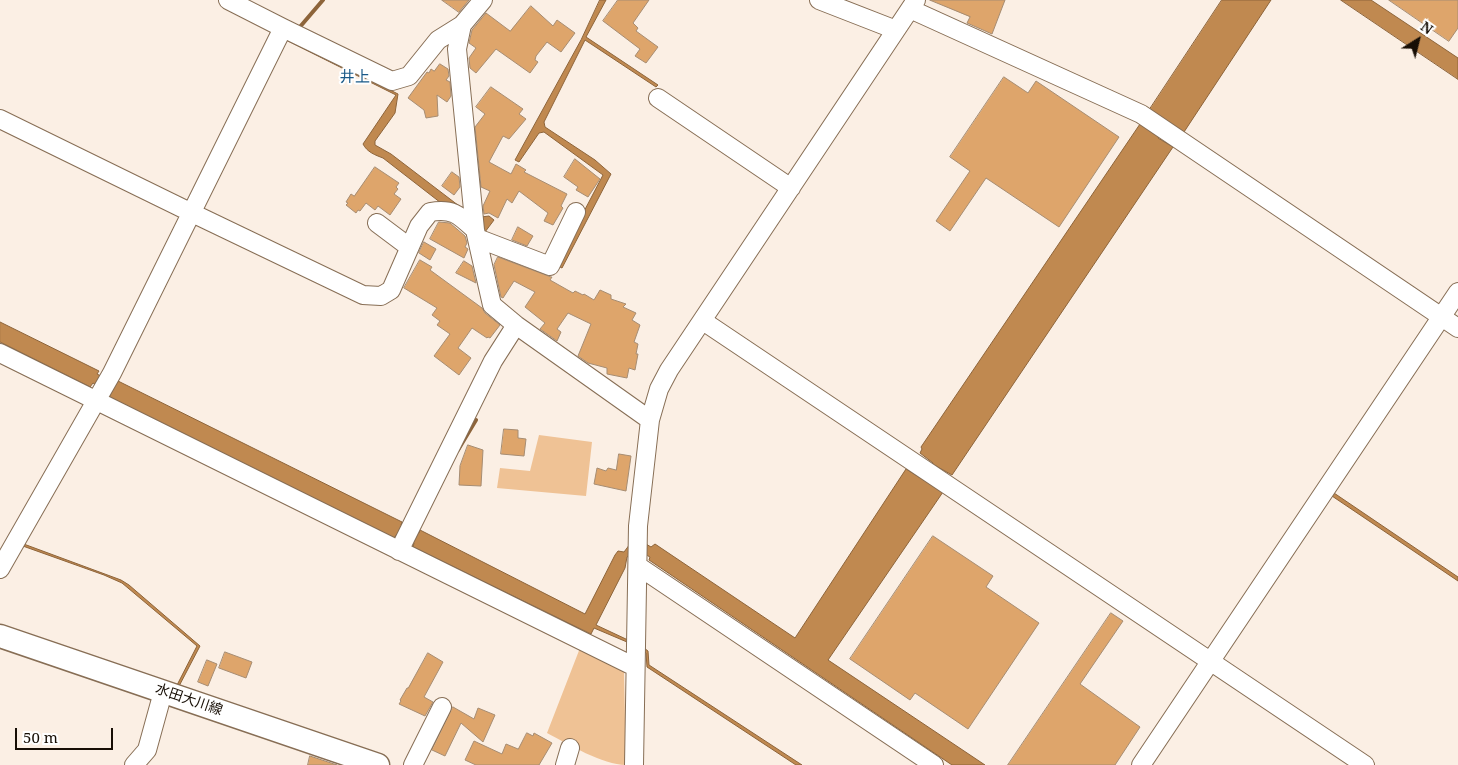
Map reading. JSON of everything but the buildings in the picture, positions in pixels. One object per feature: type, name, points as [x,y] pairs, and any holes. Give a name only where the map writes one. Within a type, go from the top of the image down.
[{"type":"main road","name":"水田大川線","points":[[0,636],[378,765]]},
{"type":"street","points":[[228,0],[392,81],[409,76],[438,40],[462,25],[482,0]]},
{"type":"street","points":[[819,0],[896,30]]},
{"type":"street","points":[[634,765],[638,526],[650,420],[659,389],[669,370],[914,4],[1141,114],[1458,328]]},
{"type":"street","points":[[462,25],[457,49],[476,234],[492,305],[516,325],[650,420]]},
{"type":"street","points":[[0,569],[112,373],[190,212],[283,28]]},
{"type":"street","points":[[658,98],[791,188]]},
{"type":"street","points":[[0,118],[363,295],[382,296],[390,290],[419,226],[430,212],[445,210],[462,218],[476,234],[550,266],[576,212]]},
{"type":"street","points":[[377,223],[409,247]]},
{"type":"street","points":[[1141,765],[1212,662],[1458,292]]},
{"type":"street","points":[[702,321],[1365,765]]},
{"type":"street","points":[[401,548],[493,361],[516,325]]},
{"type":"street","points":[[0,352],[98,398],[401,548],[635,667]]},
{"type":"street","points":[[638,563],[934,765]]},
{"type":"street","points":[[134,765],[147,750],[163,692]]},
{"type":"street","points":[[413,765],[442,707]]},
{"type":"shaded area","points":[[600,0],[606,0],[586,37],[658,85],[656,87],[585,40],[544,122],[545,127],[595,160],[611,174],[562,268],[556,265],[603,175],[544,132],[539,133],[519,162],[515,160],[581,40]]},
{"type":"shaded area","points":[[1222,0],[1271,0],[1184,132],[1168,122],[1158,138],[1173,147],[952,475],[936,466],[933,469],[931,467],[933,463],[920,453],[921,447],[1140,124],[1154,134],[1164,119],[1150,109]]},
{"type":"shaded area","points":[[1341,0],[1371,0],[1458,58],[1458,79]]},
{"type":"shaded area","points":[[283,36],[398,94],[395,113],[375,141],[375,145],[391,154],[467,212],[481,217],[489,216],[494,220],[485,232],[478,224],[441,203],[383,158],[372,153],[363,144],[396,95],[282,38]]},
{"type":"shaded area","points":[[0,322],[99,371],[97,374],[116,384],[118,381],[402,522],[401,525],[419,533],[420,530],[585,614],[618,551],[624,552],[630,544],[646,544],[651,547],[655,544],[795,638],[906,469],[943,492],[828,660],[985,765],[952,765],[649,560],[650,557],[648,556],[636,554],[627,557],[625,568],[596,625],[628,640],[627,642],[594,628],[591,634],[413,547],[414,543],[397,534],[393,539],[109,398],[111,393],[93,383],[90,387],[0,342]]},
{"type":"shaded area","points":[[539,435],[592,442],[586,496],[497,488],[500,468],[530,471]]},
{"type":"shaded area","points":[[1331,491],[1458,577],[1458,581],[1329,494]]},
{"type":"shaded area","points":[[21,543],[121,580],[200,646],[177,690],[175,689],[197,646],[122,583],[20,545]]},
{"type":"shaded area","points":[[580,648],[624,671],[626,765],[596,758],[547,733]]},
{"type":"shaded area","points":[[644,648],[648,651],[649,665],[802,765],[796,765],[647,667]]},
{"type":"waterway","points":[[299,28],[323,0]]},
{"type":"waterway","points":[[458,450],[476,420]]},
{"type":"district","name":"井上","points":[[355,78]]}]
